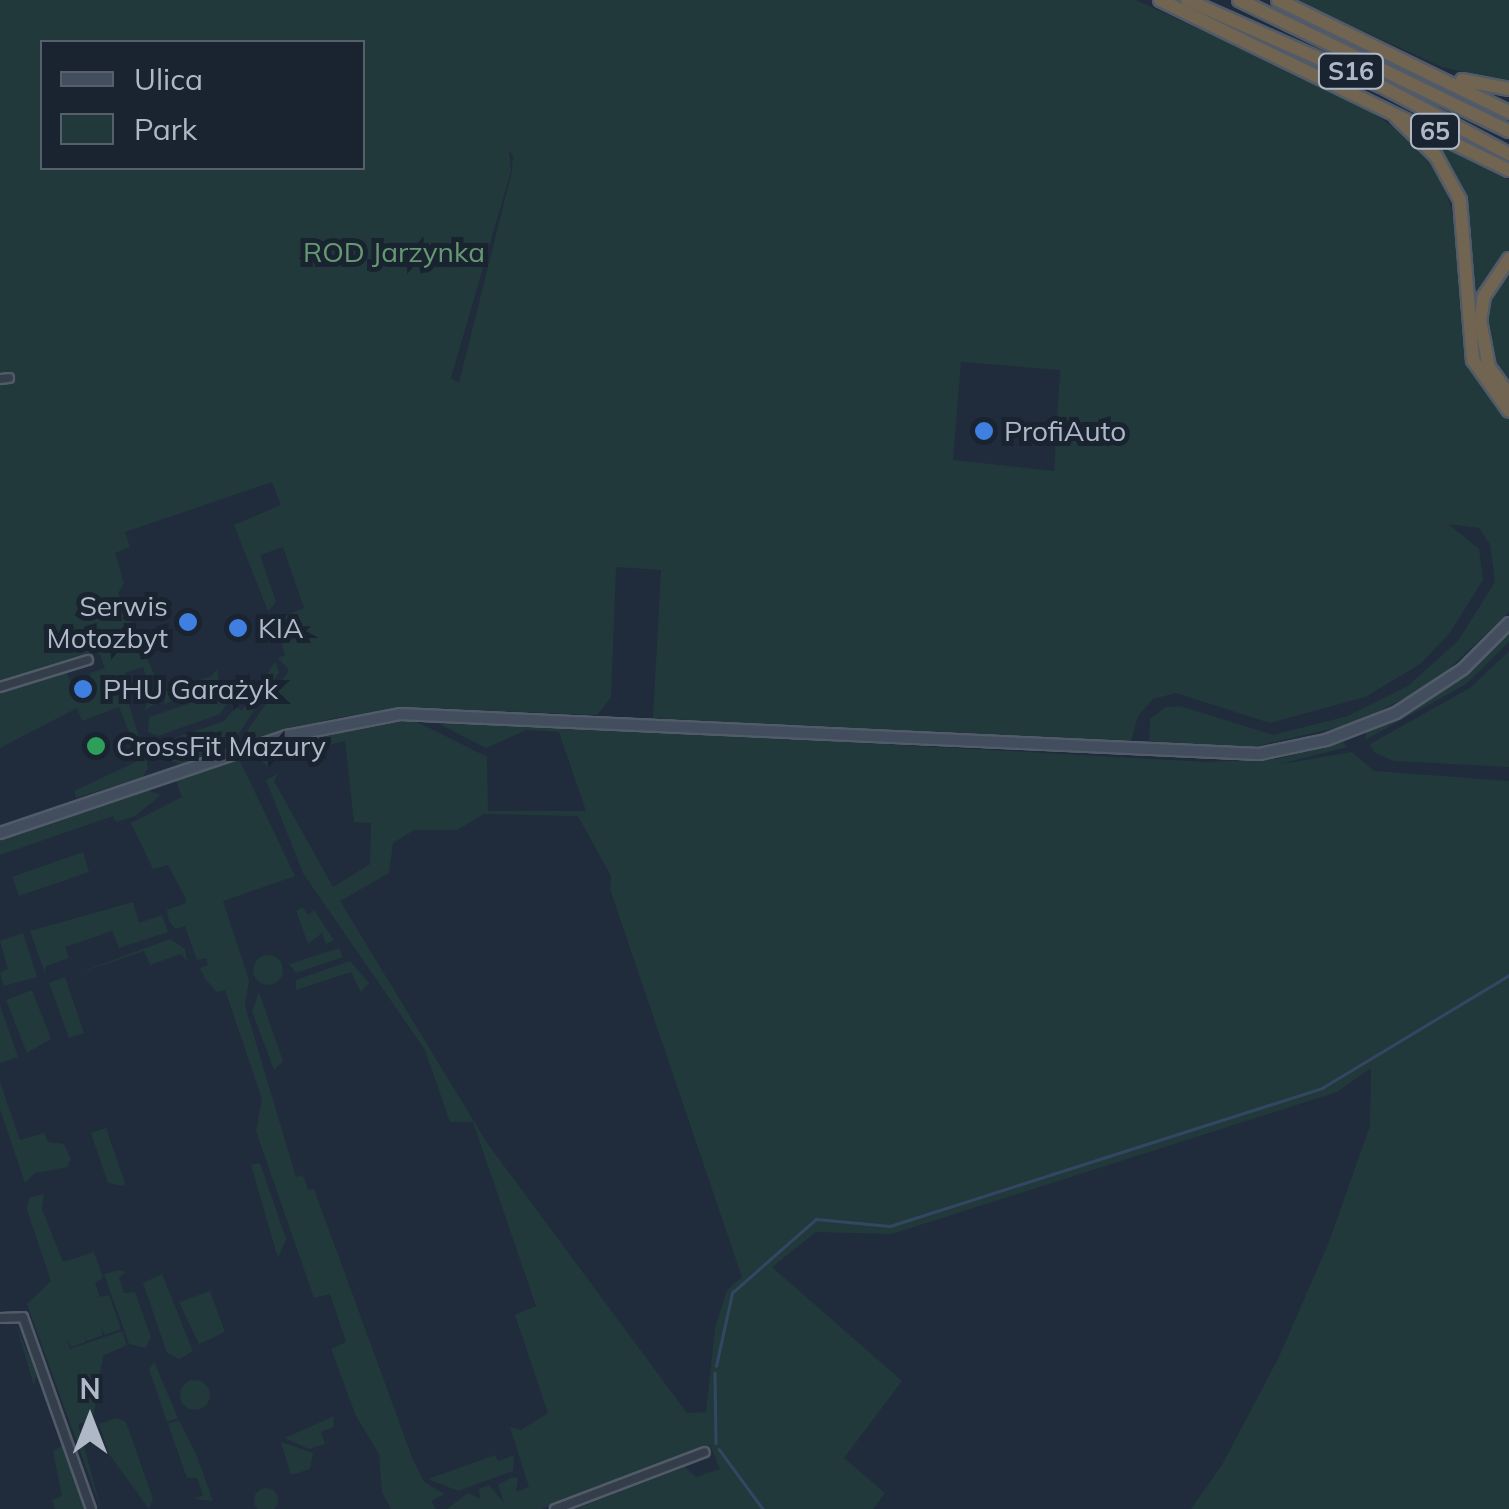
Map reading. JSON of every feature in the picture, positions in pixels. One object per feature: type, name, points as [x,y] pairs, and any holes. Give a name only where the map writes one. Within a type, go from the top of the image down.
[{"type":"highway","name":"65","points":[[1160,0],[1361,93],[1509,170]]},
{"type":"highway","name":"S16","points":[[1187,0],[1381,86],[1509,154]]},
{"type":"highway","name":"S16","points":[[1239,0],[1509,131]]},
{"type":"highway","name":"S16","points":[[1278,0],[1438,74],[1509,112]]},
{"type":"highway","points":[[1438,74],[1509,89]]},
{"type":"highway","points":[[1361,93],[1419,136],[1453,183],[1468,238],[1473,360],[1509,411]]},
{"type":"highway","points":[[1509,259],[1484,296],[1480,320],[1489,367],[1509,395]]},
{"type":"main road","points":[[0,833],[246,749],[341,722],[436,713],[1259,754],[1326,740],[1396,713],[1463,669],[1509,624]]},
{"type":"street","points":[[0,687],[88,660]]},
{"type":"street","points":[[0,1318],[18,1314],[26,1322],[91,1509]]},
{"type":"street","points":[[554,1509],[706,1452]]},
{"type":"green space","name":"ROD Jarzynka","points":[[0,0],[1136,0],[1354,101],[1409,137],[1443,177],[1463,257],[1461,313],[1468,363],[1509,418],[1509,612],[1435,682],[1357,723],[1235,751],[1149,746],[1150,719],[1166,707],[1180,706],[1273,735],[1348,716],[1408,686],[1458,641],[1495,582],[1490,544],[1479,528],[1448,524],[1479,549],[1483,580],[1449,634],[1420,664],[1365,697],[1270,723],[1176,693],[1153,699],[1138,716],[1130,746],[653,718],[661,570],[616,567],[611,697],[597,715],[413,708],[334,718],[249,742],[245,734],[289,670],[278,658],[285,655],[282,644],[305,634],[299,618],[277,626],[275,620],[304,608],[283,547],[260,555],[276,602],[268,611],[234,525],[281,505],[272,482],[125,532],[130,547],[115,553],[124,583],[118,593],[154,674],[148,682],[143,667],[125,673],[125,691],[148,767],[143,777],[76,798],[74,791],[140,760],[119,707],[82,721],[77,708],[0,748],[0,693],[67,672],[75,698],[94,694],[90,673],[105,668],[98,650],[0,680]],"holes":[[[509,150],[513,156],[512,171],[459,383],[451,378],[511,171]],[[961,362],[1060,370],[1054,471],[953,460]]]},
{"type":"green space","points":[[1295,0],[1509,0],[1509,83],[1442,67]]},
{"type":"green space","points":[[1421,133],[1509,180],[1509,251],[1479,298],[1477,348],[1491,386],[1475,349],[1468,209],[1450,166]]},
{"type":"green space","points":[[1509,266],[1509,387],[1491,359],[1485,321],[1490,296]]},
{"type":"green space","points":[[1509,633],[1509,642],[1466,684],[1365,740],[1366,733],[1455,682]]},
{"type":"green space","points":[[1509,651],[1509,767],[1394,761],[1374,752],[1370,744],[1470,688]]},
{"type":"green space","points":[[275,662],[279,672],[230,747],[181,765],[161,756],[163,742],[224,721],[236,707],[242,711]]},
{"type":"green space","points":[[217,669],[219,685],[164,704],[165,697],[145,710],[149,697],[212,676]]},
{"type":"green space","points":[[221,693],[230,699],[220,714],[158,736],[148,732],[149,717]]},
{"type":"green space","points":[[430,719],[1206,762],[1278,759],[1343,742],[1347,747],[1276,765],[1352,752],[1374,771],[1509,781],[1509,1509],[1191,1509],[1222,1465],[1279,1357],[1329,1242],[1370,1126],[1371,1068],[1337,1092],[892,1234],[816,1232],[772,1267],[902,1381],[844,1458],[885,1493],[873,1509],[575,1509],[685,1467],[696,1477],[720,1469],[710,1445],[541,1509],[447,1509],[468,1493],[480,1499],[479,1489],[489,1485],[504,1503],[498,1485],[512,1477],[518,1478],[516,1492],[529,1487],[510,1427],[521,1430],[548,1413],[515,1315],[536,1306],[473,1122],[450,1122],[425,1050],[303,873],[266,780],[278,774],[274,781],[333,887],[370,864],[371,823],[354,822],[345,741],[271,759],[267,766],[255,755],[308,737],[413,720],[487,757],[488,811],[586,811],[559,732],[526,730],[486,748]],"holes":[[[484,814],[578,816],[611,876],[610,889],[742,1277],[727,1290],[715,1328],[706,1412],[687,1413],[487,1143],[340,901],[389,873],[393,843],[414,830],[457,830]]]},
{"type":"green space","points":[[239,759],[295,876],[223,901],[249,980],[245,1006],[296,1177],[303,1175],[308,1190],[314,1189],[413,1460],[424,1482],[444,1494],[431,1501],[436,1509],[391,1509],[382,1492],[379,1454],[356,1416],[331,1349],[346,1342],[330,1294],[314,1298],[256,1131],[262,1099],[225,990],[216,992],[204,977],[200,968],[208,965],[206,958],[197,960],[185,926],[175,929],[169,921],[167,910],[186,903],[185,897],[168,865],[153,869],[131,823],[182,797],[175,779]]},
{"type":"green space","points":[[147,790],[161,795],[135,816],[116,822],[113,816],[0,855],[0,840]]},
{"type":"green space","points":[[83,852],[89,872],[19,896],[12,877]]},
{"type":"green space","points":[[133,902],[139,923],[162,915],[168,932],[119,948],[112,931],[65,947],[69,958],[46,966],[45,973],[30,931]]},
{"type":"green space","points":[[302,907],[308,915],[314,910],[334,940],[326,944],[322,933],[308,944],[296,911]]},
{"type":"green space","points":[[23,933],[37,977],[4,986],[0,973],[8,969],[0,941]]},
{"type":"green space","points":[[170,939],[185,949],[187,961],[181,954],[150,965],[144,951],[67,977]]},
{"type":"green space","points":[[339,948],[343,957],[296,973],[285,958],[290,964]]},
{"type":"green space","points":[[268,955],[279,959],[283,970],[279,981],[268,985],[257,981],[253,970],[257,959]]},
{"type":"green space","points":[[350,961],[369,983],[361,992],[351,972],[296,990],[296,980]]},
{"type":"green space","points":[[65,977],[84,1033],[69,1038],[49,983]]},
{"type":"green space","points":[[32,990],[51,1039],[27,1053],[6,1000]]},
{"type":"green space","points":[[259,992],[283,1061],[274,1070],[252,1011]]},
{"type":"green space","points":[[0,1005],[18,1057],[0,1063]]},
{"type":"green space","points":[[0,1082],[20,1140],[44,1133],[48,1142],[64,1144],[71,1159],[67,1167],[35,1173],[25,1183],[0,1109]]},
{"type":"green space","points":[[106,1128],[124,1186],[108,1183],[91,1133]]},
{"type":"green space","points":[[260,1163],[286,1239],[278,1258],[251,1165]]},
{"type":"green space","points":[[44,1194],[42,1209],[63,1262],[94,1252],[103,1278],[95,1283],[100,1297],[109,1295],[121,1329],[105,1335],[101,1327],[103,1335],[87,1341],[84,1333],[86,1342],[71,1347],[67,1338],[70,1349],[122,1331],[127,1345],[103,1356],[93,1419],[78,1424],[101,1509],[27,1304],[51,1281],[27,1210],[29,1198]]},
{"type":"green space","points":[[125,1272],[119,1278],[124,1293],[135,1292],[151,1337],[146,1348],[129,1344],[104,1274]]},
{"type":"green space","points":[[162,1274],[193,1351],[179,1359],[167,1353],[143,1283]]},
{"type":"green space","points":[[210,1291],[225,1332],[199,1344],[179,1302]]},
{"type":"green space","points":[[16,1324],[36,1373],[32,1400],[34,1386]]},
{"type":"green space","points":[[154,1362],[178,1418],[167,1422],[149,1369]]},
{"type":"green space","points":[[195,1380],[209,1389],[210,1395],[201,1409],[195,1410],[181,1401],[180,1395],[189,1381]]},
{"type":"green space","points":[[334,1416],[333,1427],[321,1432],[325,1444],[309,1449],[285,1438]]},
{"type":"green space","points":[[117,1418],[126,1422],[153,1499],[149,1509],[109,1454],[99,1424]]},
{"type":"green space","points":[[179,1420],[213,1501],[194,1499],[203,1495],[197,1478],[187,1478],[168,1424]]},
{"type":"green space","points":[[281,1442],[313,1453],[310,1469],[291,1475]]},
{"type":"green space","points":[[63,1445],[85,1509],[55,1509],[52,1500],[62,1496],[53,1451]]},
{"type":"green space","points":[[495,1455],[498,1461],[514,1455],[513,1471],[458,1491],[428,1479]]},
{"type":"green space","points":[[271,1489],[277,1495],[275,1509],[257,1509],[257,1491]]},
{"type":"waterway","points":[[716,1366],[732,1293],[816,1219],[890,1226],[1322,1088],[1509,975]]},
{"type":"waterway","points":[[715,1373],[716,1443]]},
{"type":"waterway","points":[[719,1449],[763,1509]]},
{"type":"place","name":"ProfiAuto","points":[[984,431]]},
{"type":"place","name":"Serwis Motozbyt","points":[[188,622]]},
{"type":"place","name":"KIA","points":[[238,628]]},
{"type":"place","name":"PHU Garażyk","points":[[83,689]]},
{"type":"place","name":"CrossFit Mazury","points":[[96,746]]}]
